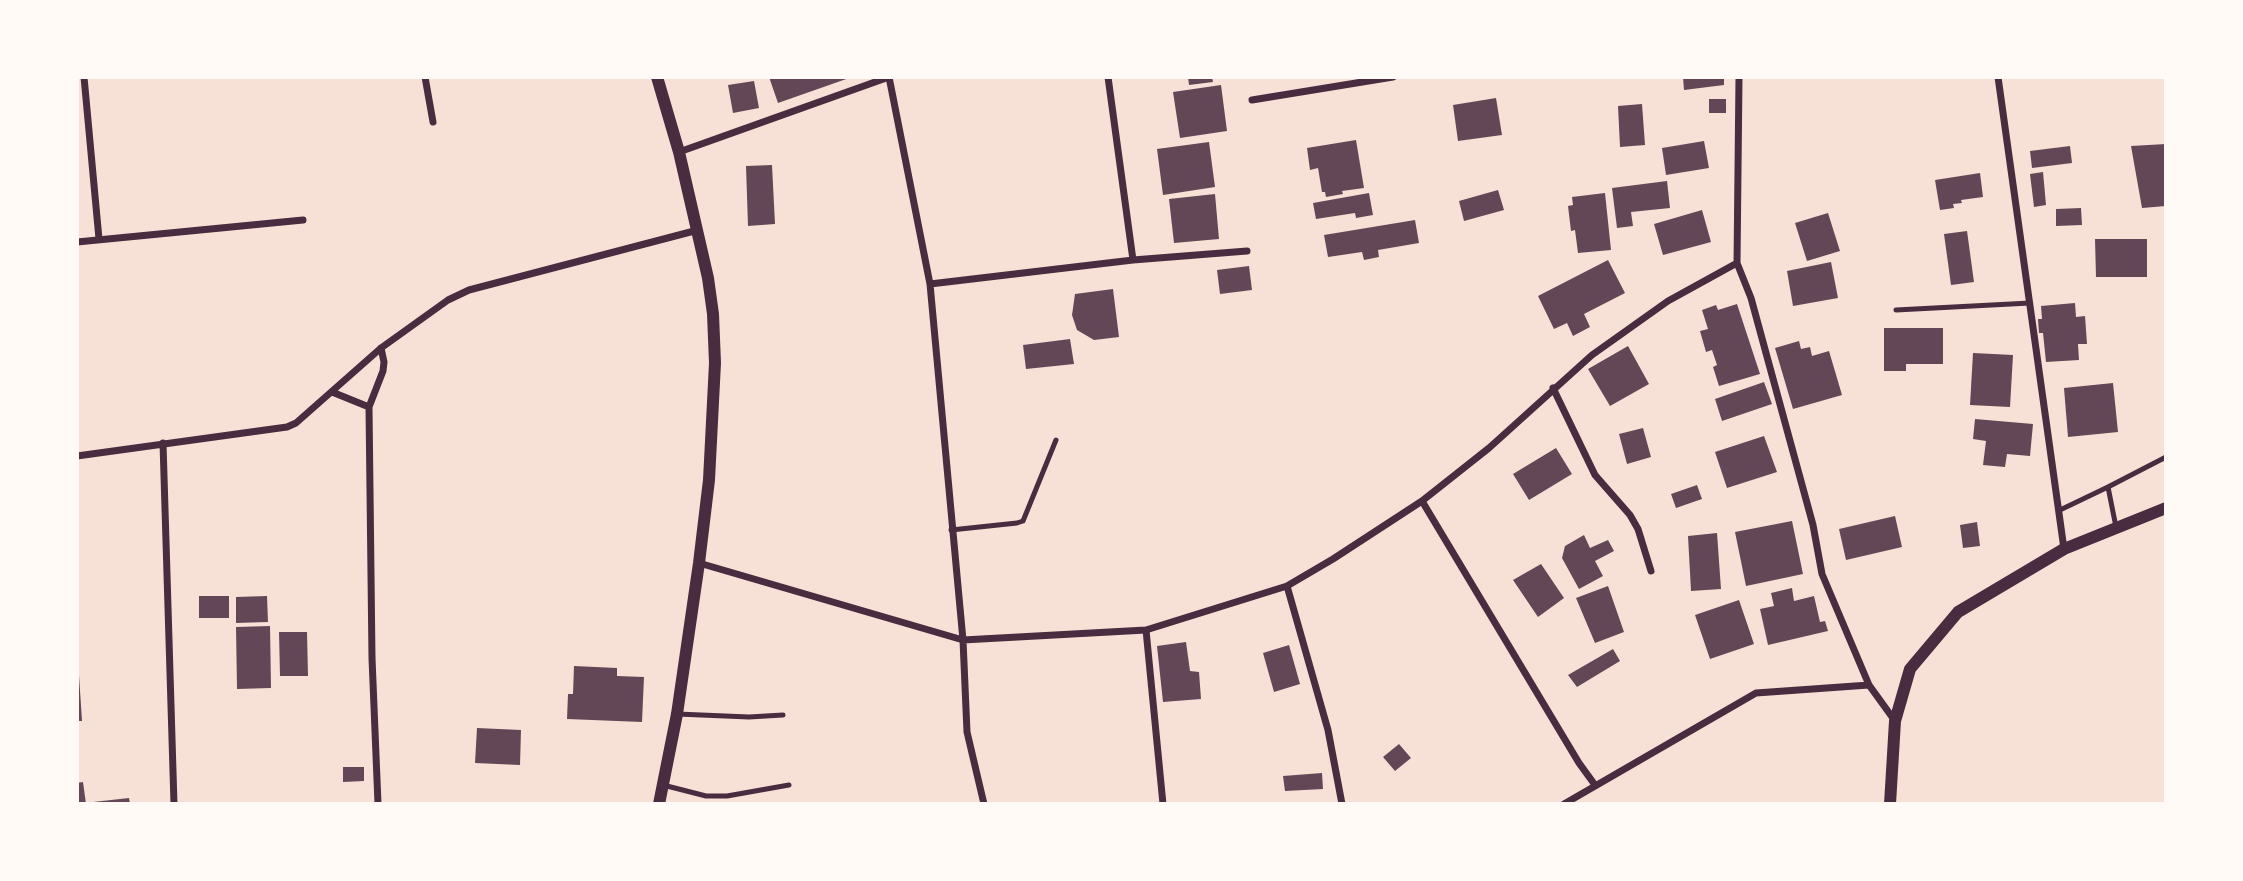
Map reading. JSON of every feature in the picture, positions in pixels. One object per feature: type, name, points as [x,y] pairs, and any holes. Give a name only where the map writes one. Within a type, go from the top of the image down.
[{"type":"street","points":[[84,77],[99,239]]},
{"type":"street","points":[[425,77],[433,122]]},
{"type":"street","points":[[657,77],[679,152],[709,278],[715,363],[709,480],[699,563],[677,713],[659,804]]},
{"type":"street","points":[[679,152],[889,77],[930,284],[963,640],[967,732],[984,804]]},
{"type":"street","points":[[1108,77],[1133,260]]},
{"type":"street","points":[[1252,100],[1393,77]]},
{"type":"street","points":[[1739,77],[1737,262],[1751,298],[1766,351],[1813,525],[1822,574],[1869,685],[1895,721]]},
{"type":"street","points":[[1998,77],[2064,549]]},
{"type":"street","points":[[77,242],[303,220]]},
{"type":"street","points":[[77,456],[296,423],[381,348],[448,300],[469,290],[698,230]]},
{"type":"street","points":[[930,284],[1133,260],[1247,251]]},
{"type":"street","points":[[699,563],[963,640],[1146,630],[1287,586],[1422,502],[1489,448],[1592,355],[1668,301],[1737,262]]},
{"type":"street","points":[[379,804],[372,659],[369,407],[383,371],[381,348]]},
{"type":"street","points":[[1553,388],[1595,475],[1630,514],[1638,529],[1651,571]]},
{"type":"street","points":[[332,392],[369,407]]},
{"type":"street","points":[[163,443],[174,804]]},
{"type":"street","points":[[1422,502],[1579,764],[1595,785]]},
{"type":"street","points":[[1890,804],[1895,721],[1910,669],[1958,612],[2064,549],[2166,508]]},
{"type":"street","points":[[1287,586],[1328,730],[1342,804]]},
{"type":"street","points":[[1146,630],[1163,804]]},
{"type":"street","points":[[1564,804],[1756,693],[1869,685]]},
{"type":"lane","points":[[1896,310],[2030,303]]},
{"type":"lane","points":[[951,530],[1023,521],[1056,440]]},
{"type":"lane","points":[[2060,510],[2166,457]]},
{"type":"lane","points":[[2108,487],[2116,527]]},
{"type":"lane","points":[[677,713],[749,717],[783,715]]},
{"type":"lane","points":[[663,785],[706,796],[789,785]]},
{"type":"building","points":[[769,77],[852,77],[778,103]]},
{"type":"building","points":[[1188,77],[1212,77],[1213,82],[1189,85]]},
{"type":"building","points":[[1683,77],[1724,77],[1724,85],[1684,90]]},
{"type":"building","points":[[754,81],[759,108],[733,113],[728,85]]},
{"type":"building","points":[[1221,85],[1227,131],[1180,138],[1173,92]]},
{"type":"building","points":[[1496,98],[1502,135],[1458,141],[1453,105]]},
{"type":"building","points":[[1709,99],[1726,99],[1726,113],[1709,113]]},
{"type":"building","points":[[1642,104],[1645,145],[1620,147],[1618,106]]},
{"type":"building","points":[[1356,140],[1364,188],[1342,191],[1343,194],[1326,197],[1325,192],[1322,192],[1318,168],[1310,170],[1307,148]]},
{"type":"building","points":[[1704,141],[1709,168],[1666,175],[1662,148]]},
{"type":"building","points":[[1209,142],[1215,187],[1163,195],[1157,149]]},
{"type":"building","points":[[2166,144],[2166,206],[2142,208],[2131,146]]},
{"type":"building","points":[[2070,146],[2072,163],[2032,168],[2030,151]]},
{"type":"building","points":[[772,165],[775,224],[748,226],[746,166]]},
{"type":"building","points":[[2043,172],[2046,205],[2034,207],[2030,174]]},
{"type":"building","points":[[1980,173],[1983,197],[1961,200],[1962,203],[1953,204],[1954,208],[1940,210],[1935,180]]},
{"type":"building","points":[[1667,181],[1670,208],[1631,212],[1633,226],[1617,228],[1612,188]]},
{"type":"building","points":[[1498,190],[1504,210],[1464,221],[1459,201]]},
{"type":"building","points":[[1369,193],[1373,215],[1356,218],[1355,213],[1316,219],[1313,203]]},
{"type":"building","points":[[1605,193],[1611,250],[1578,253],[1575,230],[1571,231],[1568,206],[1573,205],[1572,197]]},
{"type":"building","points":[[1215,194],[1219,239],[1174,243],[1169,199]]},
{"type":"building","points":[[2081,208],[2082,225],[2056,226],[2056,209]]},
{"type":"building","points":[[1702,210],[1711,242],[1663,255],[1654,224]]},
{"type":"building","points":[[1828,213],[1840,251],[1807,261],[1795,223]]},
{"type":"building","points":[[1415,220],[1419,243],[1378,250],[1379,257],[1364,260],[1362,252],[1328,257],[1324,235]]},
{"type":"building","points":[[1967,231],[1974,282],[1951,285],[1944,234]]},
{"type":"building","points":[[2095,239],[2147,239],[2147,277],[2096,277]]},
{"type":"building","points":[[1608,260],[1625,293],[1584,314],[1590,327],[1573,336],[1567,323],[1554,329],[1538,296]]},
{"type":"building","points":[[1831,262],[1838,298],[1793,306],[1787,271]]},
{"type":"building","points":[[1249,266],[1252,290],[1220,294],[1217,270]]},
{"type":"building","points":[[1113,289],[1119,337],[1094,340],[1077,330],[1072,315],[1075,294]]},
{"type":"building","points":[[2075,303],[2076,317],[2085,316],[2087,344],[2078,344],[2079,360],[2046,362],[2043,333],[2039,333],[2041,306]]},
{"type":"building","points":[[1737,304],[1760,374],[1719,386],[1713,367],[1717,365],[1712,350],[1706,352],[1700,331],[1708,329],[1702,310],[1716,305],[1718,310]]},
{"type":"building","points":[[1884,328],[1943,328],[1943,364],[1906,364],[1906,371],[1884,371]]},
{"type":"building","points":[[1070,339],[1074,364],[1026,369],[1023,345]]},
{"type":"building","points":[[1799,341],[1801,349],[1810,347],[1812,356],[1829,351],[1842,395],[1793,409],[1775,348]]},
{"type":"building","points":[[1628,346],[1649,384],[1610,406],[1588,369]]},
{"type":"building","points":[[1973,353],[2013,355],[2010,407],[1970,405]]},
{"type":"building","points":[[1764,382],[1772,404],[1722,421],[1715,399]]},
{"type":"building","points":[[2113,383],[2118,432],[2068,437],[2064,388]]},
{"type":"building","points":[[1975,419],[2033,424],[2030,456],[2007,454],[2005,467],[1983,465],[1986,441],[1973,439]]},
{"type":"building","points":[[1643,428],[1651,457],[1627,464],[1619,434]]},
{"type":"building","points":[[1764,436],[1777,472],[1727,488],[1715,452]]},
{"type":"building","points":[[1556,448],[1572,474],[1529,500],[1513,474]]},
{"type":"building","points":[[1697,485],[1702,499],[1676,508],[1671,494]]},
{"type":"building","points":[[1895,516],[1902,547],[1846,560],[1839,529]]},
{"type":"building","points":[[1792,521],[1803,574],[1746,586],[1735,532]]},
{"type":"building","points":[[1977,522],[1980,546],[1963,548],[1960,525]]},
{"type":"building","points":[[1717,533],[1721,589],[1691,591],[1688,536]]},
{"type":"building","points":[[1584,535],[1590,548],[1608,540],[1614,551],[1595,561],[1603,576],[1579,589],[1562,558],[1565,546]]},
{"type":"building","points":[[1541,564],[1564,598],[1538,617],[1513,580]]},
{"type":"building","points":[[1608,586],[1624,632],[1595,643],[1576,598]]},
{"type":"building","points":[[1792,588],[1794,601],[1814,596],[1820,622],[1825,621],[1828,631],[1768,645],[1760,609],[1774,606],[1771,593]]},
{"type":"building","points":[[199,596],[229,596],[229,618],[199,618]]},
{"type":"building","points":[[267,596],[268,622],[236,623],[236,597]]},
{"type":"building","points":[[1739,600],[1754,644],[1710,659],[1695,615]]},
{"type":"building","points":[[270,626],[271,688],[237,689],[236,627]]},
{"type":"building","points":[[279,632],[307,632],[308,676],[280,676]]},
{"type":"building","points":[[1186,642],[1190,671],[1199,672],[1201,699],[1163,702],[1157,646]]},
{"type":"building","points":[[1289,645],[1300,684],[1274,692],[1263,653]]},
{"type":"building","points":[[1613,649],[1620,661],[1577,687],[1568,675]]},
{"type":"building","points":[[574,666],[617,668],[617,676],[644,677],[642,722],[567,719],[568,694],[573,694]]},
{"type":"building","points":[[79,675],[82,721],[77,721]]},
{"type":"building","points":[[477,728],[521,730],[520,765],[475,763]]},
{"type":"building","points":[[1399,744],[1411,758],[1395,771],[1383,757]]},
{"type":"building","points":[[343,767],[364,767],[364,781],[343,782]]},
{"type":"building","points":[[1322,773],[1323,789],[1285,791],[1283,776]]},
{"type":"building","points":[[83,782],[86,804],[77,804],[77,783]]},
{"type":"building","points":[[129,798],[130,804],[93,804],[93,802]]}]
